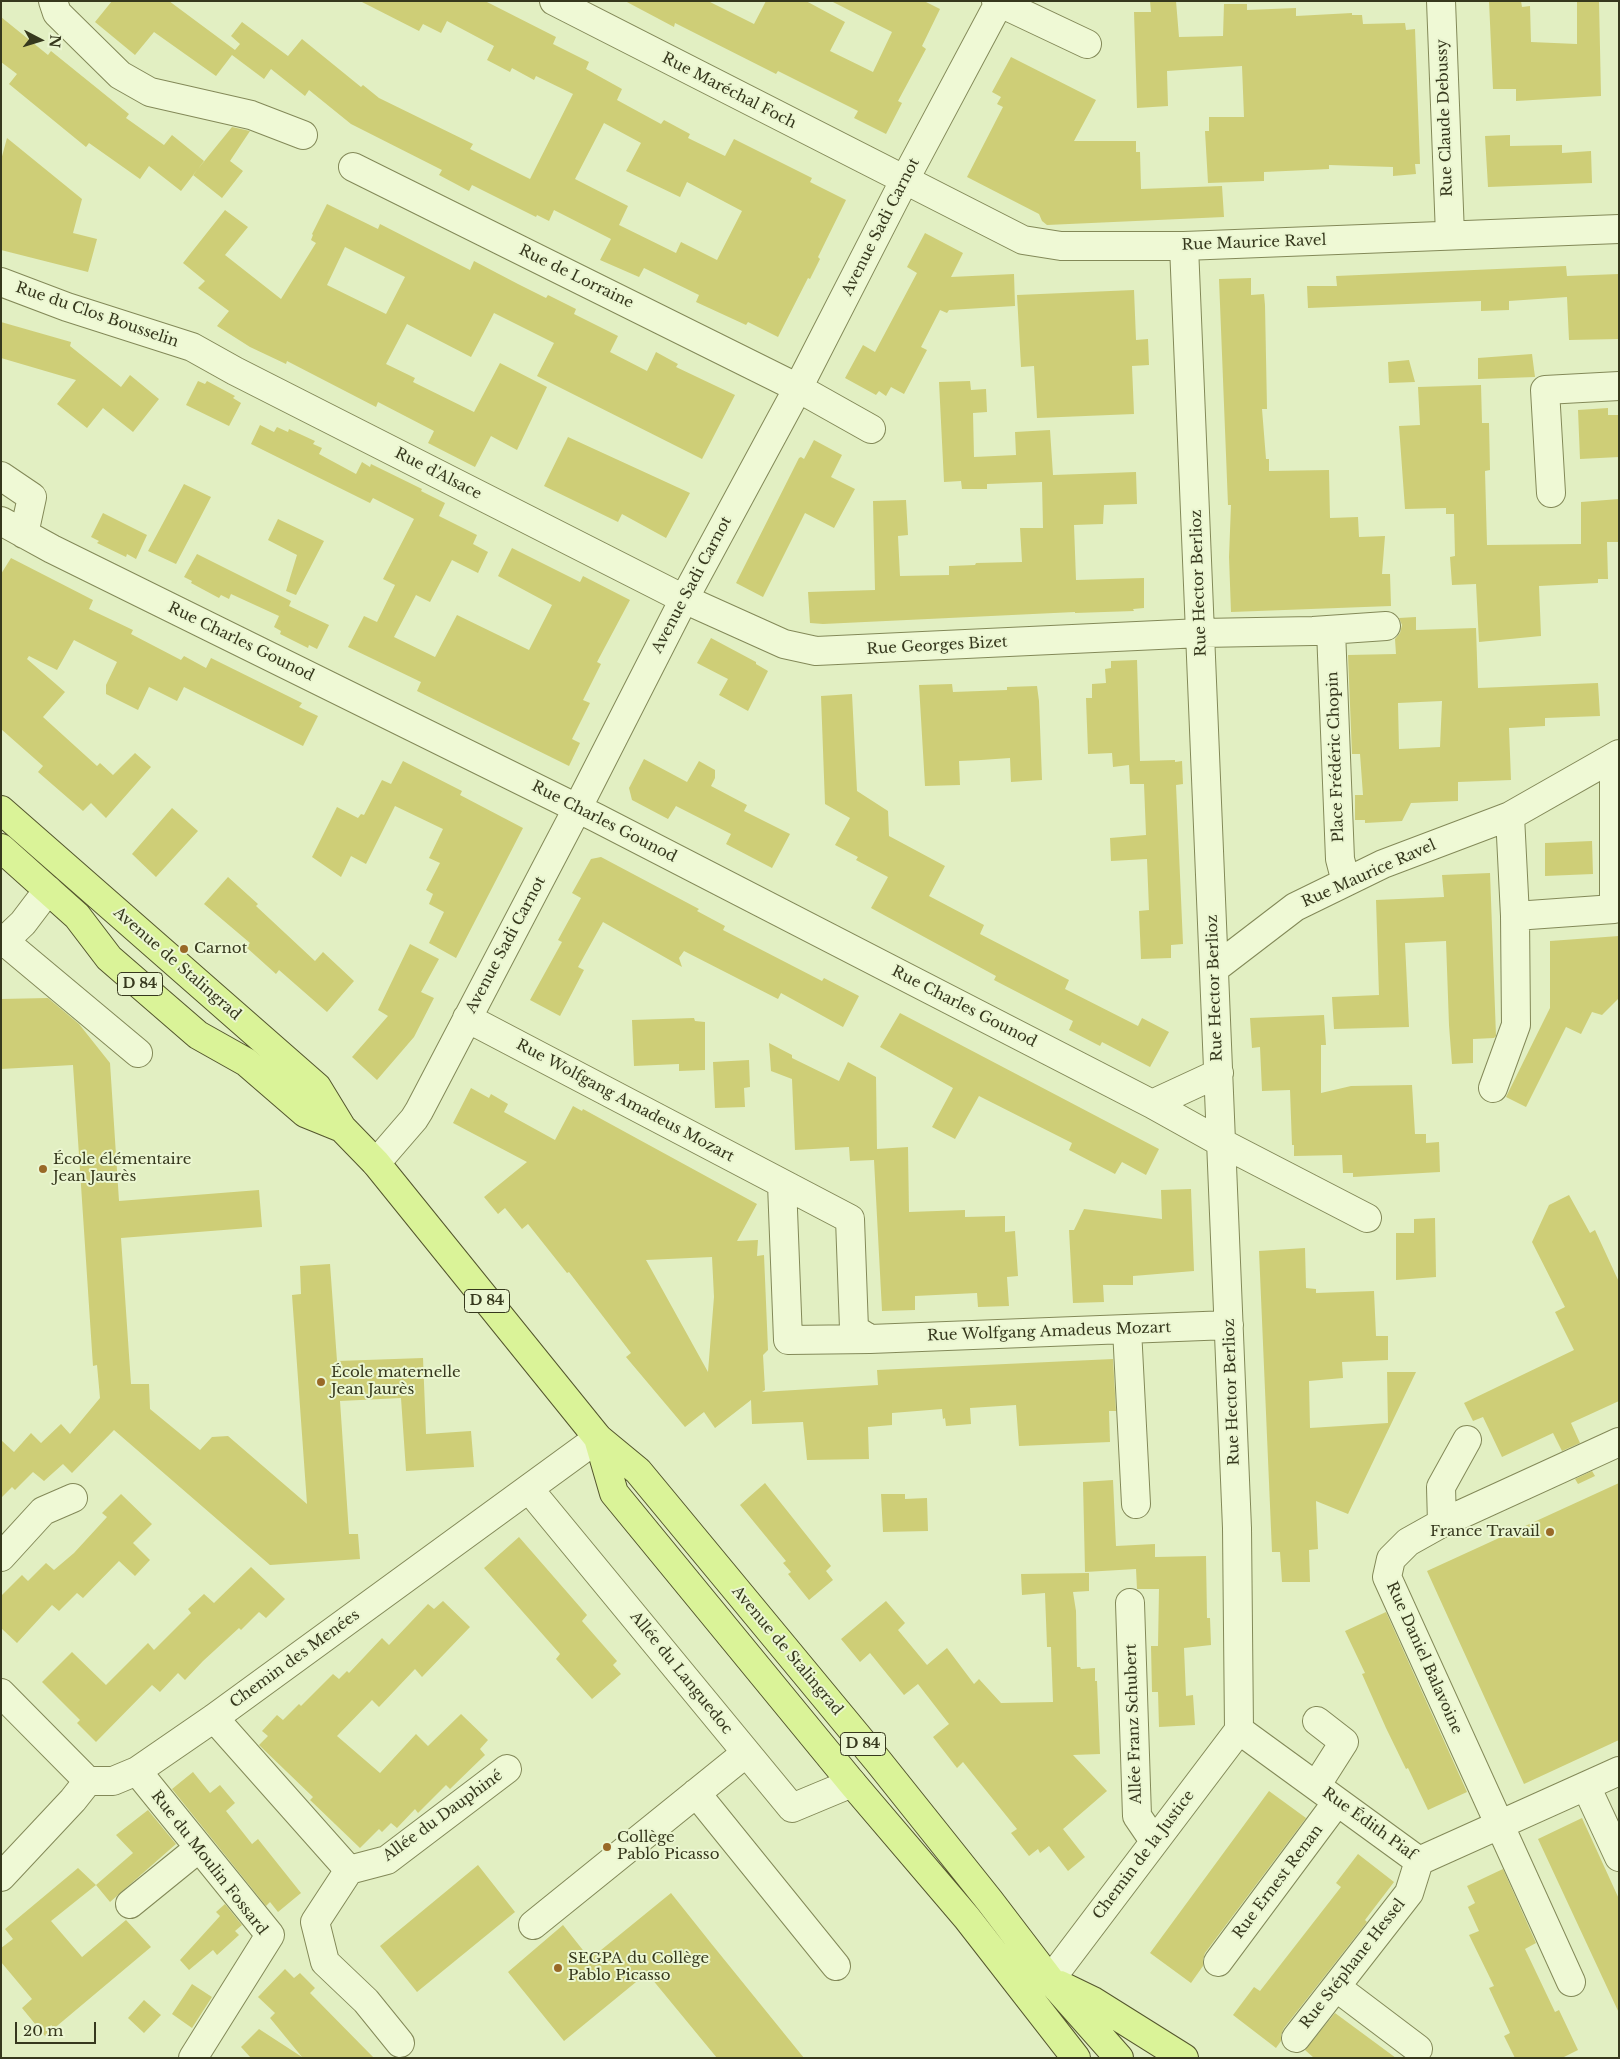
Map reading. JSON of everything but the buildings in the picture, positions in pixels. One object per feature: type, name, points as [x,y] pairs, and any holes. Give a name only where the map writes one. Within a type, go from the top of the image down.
[{"type":"main road","name":"Avenue de Stalingrad","points":[[1,810],[317,1087],[342,1128],[376,1163],[598,1438],[638,1471],[878,1761],[1050,1980],[1119,2058]]},
{"type":"main road","name":"Avenue de Stalingrad","points":[[1,848],[77,916],[109,958],[198,1035],[246,1062],[305,1113],[342,1128]]},
{"type":"main road","name":"Avenue de Stalingrad","points":[[598,1438],[614,1493],[852,1783],[967,1918],[1076,2058]]},
{"type":"main road","points":[[1050,1980],[1092,2000],[1184,2058]]},
{"type":"street","points":[[53,1],[57,13],[120,75],[150,92],[251,115],[303,135]]},
{"type":"street","name":"Rue Maréchal Foch","points":[[554,1],[904,181]]},
{"type":"street","name":"Rue Claude Debussy","points":[[1441,1],[1450,235]]},
{"type":"street","points":[[999,2],[1087,44]]},
{"type":"street","name":"Avenue Sadi Carnot","points":[[376,1163],[414,1119],[684,599],[798,388],[904,181],[999,2]]},
{"type":"street","name":"Rue de Lorraine","points":[[353,167],[798,388],[871,429]]},
{"type":"street","name":"Rue Maurice Ravel","points":[[904,181],[1023,240],[1061,246],[1184,246],[1619,229]]},
{"type":"street","name":"Rue Hector Berlioz","points":[[1184,246],[1237,1528],[1239,1730]]},
{"type":"street","name":"Rue du Clos Bousselin","points":[[1,282],[67,307],[192,347]]},
{"type":"street","name":"Rue d'Alsace","points":[[192,347],[235,371],[684,599]]},
{"type":"street","points":[[1551,493],[1545,390],[1619,386]]},
{"type":"street","points":[[1,476],[32,497],[13,527]]},
{"type":"street","name":"Rue Charles Gounod","points":[[13,527],[52,549],[577,808],[1152,1104],[1222,1143],[1367,1218]]},
{"type":"street","name":"Rue Georges Bizet","points":[[684,599],[784,644],[816,651],[1201,633]]},
{"type":"street","points":[[1201,633],[1331,630],[1386,626]]},
{"type":"street","name":"Place Frédéric Chopin","points":[[1331,630],[1340,859],[1346,882]]},
{"type":"street","name":"Rue Maurice Ravel","points":[[1214,969],[1295,907],[1383,864],[1510,816],[1616,755]]},
{"type":"street","name":"Rue Maurice Ravel","points":[[1515,916],[1614,909],[1616,755]]},
{"type":"street","points":[[1493,1088],[1516,1025],[1515,916],[1510,816]]},
{"type":"street","points":[[48,890],[23,923],[3,942],[138,1054]]},
{"type":"street","name":"Rue Wolfgang Amadeus Mozart","points":[[468,1018],[850,1220],[854,1329],[870,1339]]},
{"type":"street","points":[[1152,1104],[1219,1073]]},
{"type":"street","name":"Rue Wolfgang Amadeus Mozart","points":[[782,1184],[788,1340],[870,1339],[1229,1325]]},
{"type":"street","points":[[1127,1329],[1136,1504]]},
{"type":"street","name":"Chemin des Menées","points":[[88,1781],[113,1781],[137,1771],[214,1718],[598,1438]]},
{"type":"street","points":[[1442,1523],[1441,1487],[1467,1440]]},
{"type":"street","name":"Rue Daniel Balavoine","points":[[1572,1982],[1386,1577],[1391,1560],[1408,1542],[1442,1523],[1619,1442]]},
{"type":"street","name":"Allée du Languedoc","points":[[529,1488],[792,1808],[852,1783]]},
{"type":"street","points":[[1,1557],[43,1511],[74,1498]]},
{"type":"street","name":"Allée Franz Schubert","points":[[1130,1603],[1137,1816],[1154,1841]]},
{"type":"street","points":[[1,1693],[88,1781],[74,1800],[1,1877]]},
{"type":"street","points":[[214,1718],[349,1870],[315,1922],[325,1962],[366,2001],[400,2043]]},
{"type":"street","name":"Rue Ernest Renan","points":[[1218,1962],[1327,1794],[1344,1742],[1317,1722]]},
{"type":"street","name":"Rue Édith Piaf","points":[[1239,1730],[1419,1862],[1619,1771]]},
{"type":"street","name":"Chemin de la Justice","points":[[1050,1980],[1239,1730]]},
{"type":"street","points":[[533,1925],[746,1752]]},
{"type":"street","name":"Allée du Dauphiné","points":[[349,1870],[386,1860],[508,1769]]},
{"type":"street","name":"Rue du Moulin Fossard","points":[[137,1771],[270,1935],[193,2058]]},
{"type":"street","points":[[1586,1786],[1619,1857]]},
{"type":"street","points":[[696,1793],[836,1966]]},
{"type":"street","points":[[130,1904],[199,1848]]},
{"type":"street","name":"Rue Stéphane Hessel","points":[[1296,2038],[1409,1893],[1419,1862]]},
{"type":"street","points":[[1336,1987],[1418,2049]]},
{"type":"place","name":"Carnot","points":[[184,949]]},
{"type":"place","name":"École élémentaire Jean Jaurès","points":[[43,1169]]},
{"type":"place","name":"École maternelle Jean Jaurès","points":[[321,1382]]},
{"type":"place","name":"France Travail","points":[[1550,1532]]},
{"type":"place","name":"Collège Pablo Picasso","points":[[607,1847]]},
{"type":"place","name":"SEGPA du Collège Pablo Picasso","points":[[558,1968]]}]
